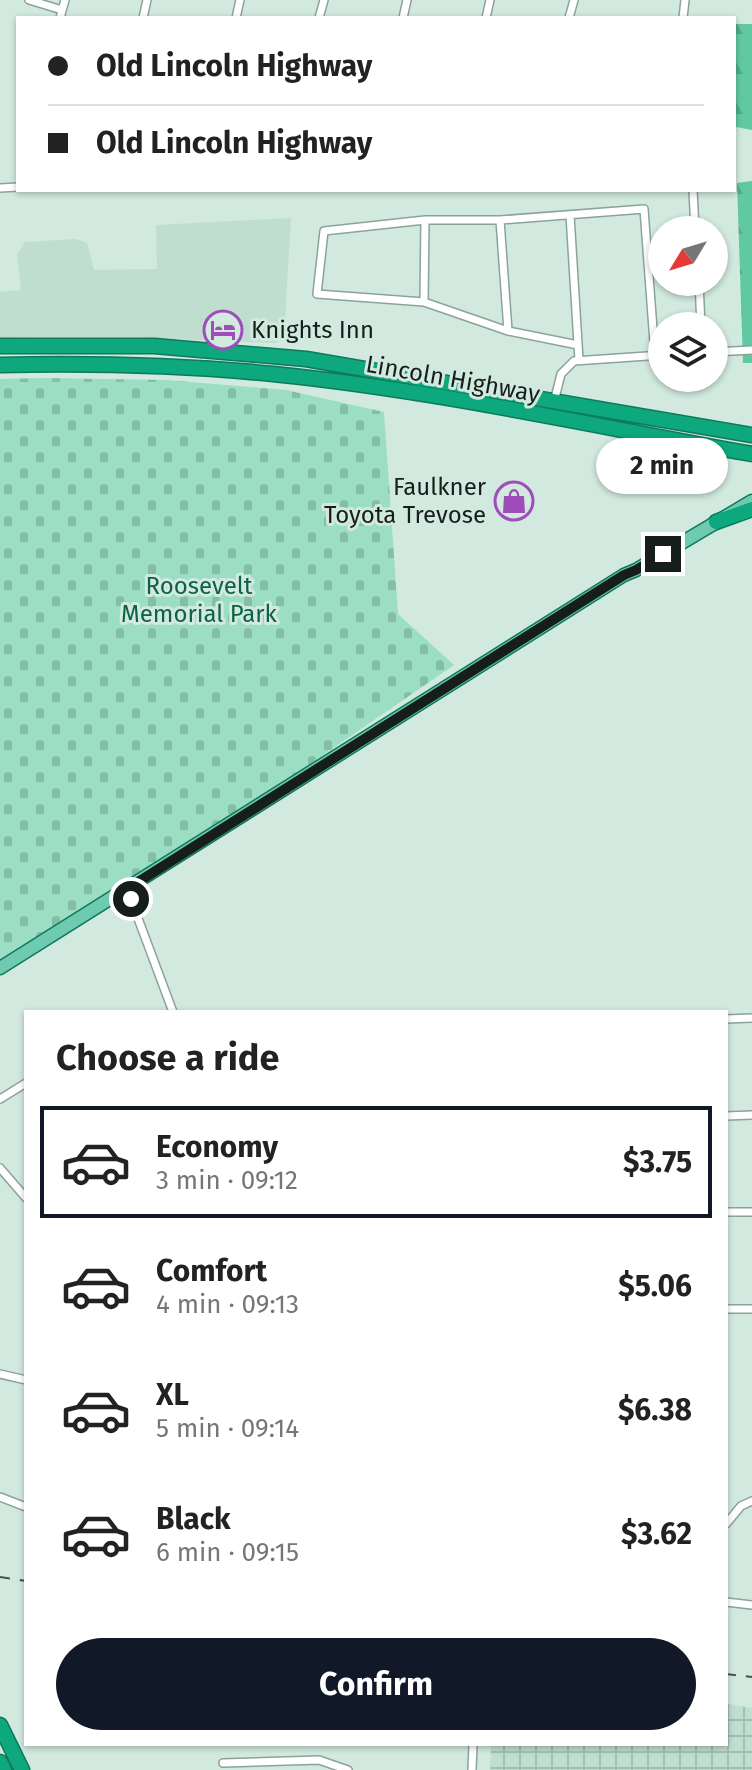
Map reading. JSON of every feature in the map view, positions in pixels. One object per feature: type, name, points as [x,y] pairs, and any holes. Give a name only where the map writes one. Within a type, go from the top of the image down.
[{"type":"highway","name":"Lincoln Highway","points":[[0,346],[154,346],[306,359],[752,435]]},
{"type":"highway","name":"Lincoln Highway","points":[[0,365],[161,366],[313,378],[752,454]]},
{"type":"highway","points":[[716,522],[752,509]]},
{"type":"highway","points":[[0,1725],[22,1770]]},
{"type":"highway","points":[[0,1762],[4,1770]]},
{"type":"main road","points":[[624,575],[633,564],[752,491]]},
{"type":"main road","points":[[0,968],[624,575],[752,501]]},
{"type":"street","points":[[29,0],[61,14],[65,0]]},
{"type":"street","points":[[693,192],[694,216]]},
{"type":"street","points":[[578,345],[508,331],[424,302],[317,294],[324,231],[425,220],[500,220],[644,209],[654,312]]},
{"type":"street","points":[[570,215],[579,360]]},
{"type":"street","points":[[424,302],[425,220]]},
{"type":"street","points":[[500,220],[508,331]]},
{"type":"street","points":[[728,351],[752,350]]},
{"type":"street","points":[[554,402],[563,370],[570,363],[648,356]]},
{"type":"street","points":[[127,889],[172,1010]]},
{"type":"street","points":[[728,1019],[752,1018]]},
{"type":"street","points":[[0,1099],[24,1084]]},
{"type":"street","points":[[728,1116],[752,1115]]},
{"type":"street","points":[[0,1168],[24,1196]]},
{"type":"street","points":[[728,1212],[752,1212]]},
{"type":"street","points":[[728,1309],[752,1309]]},
{"type":"street","points":[[0,1374],[24,1380]]},
{"type":"street","points":[[0,1497],[24,1506]]},
{"type":"street","points":[[728,1522],[741,1506],[752,1501]]},
{"type":"street","points":[[728,1602],[752,1605]]},
{"type":"street","points":[[472,1770],[473,1746]]},
{"type":"street","points":[[223,1763],[319,1760],[348,1770]]},
{"type":"shaded area","points":[[291,218],[284,337],[276,343],[125,337],[0,338],[0,292],[21,290],[17,255],[25,242],[75,239],[87,243],[94,270],[157,269],[156,225]]},
{"type":"shaded area","points":[[728,1704],[752,1708],[752,1770],[490,1770],[491,1746],[728,1746]]},
{"type":"green space","points":[[736,24],[752,24],[752,130],[736,127]]},
{"type":"green space","points":[[752,181],[752,363],[743,363],[737,183]]},
{"type":"green space","name":"Roosevelt Memorial Park","points":[[0,379],[167,380],[286,390],[384,412],[398,614],[454,665],[239,813],[0,960]]},
{"type":"railway","points":[[0,1577],[24,1581]]},
{"type":"railway","points":[[728,1674],[752,1677]]},
{"type":"place","name":"Knights Inn","points":[[223,330]]},
{"type":"place","name":"Faulkner Toyota Trevose","points":[[514,501]]},
{"type":"route","points":[[131,899],[127,889],[624,575],[663,554]]}]
